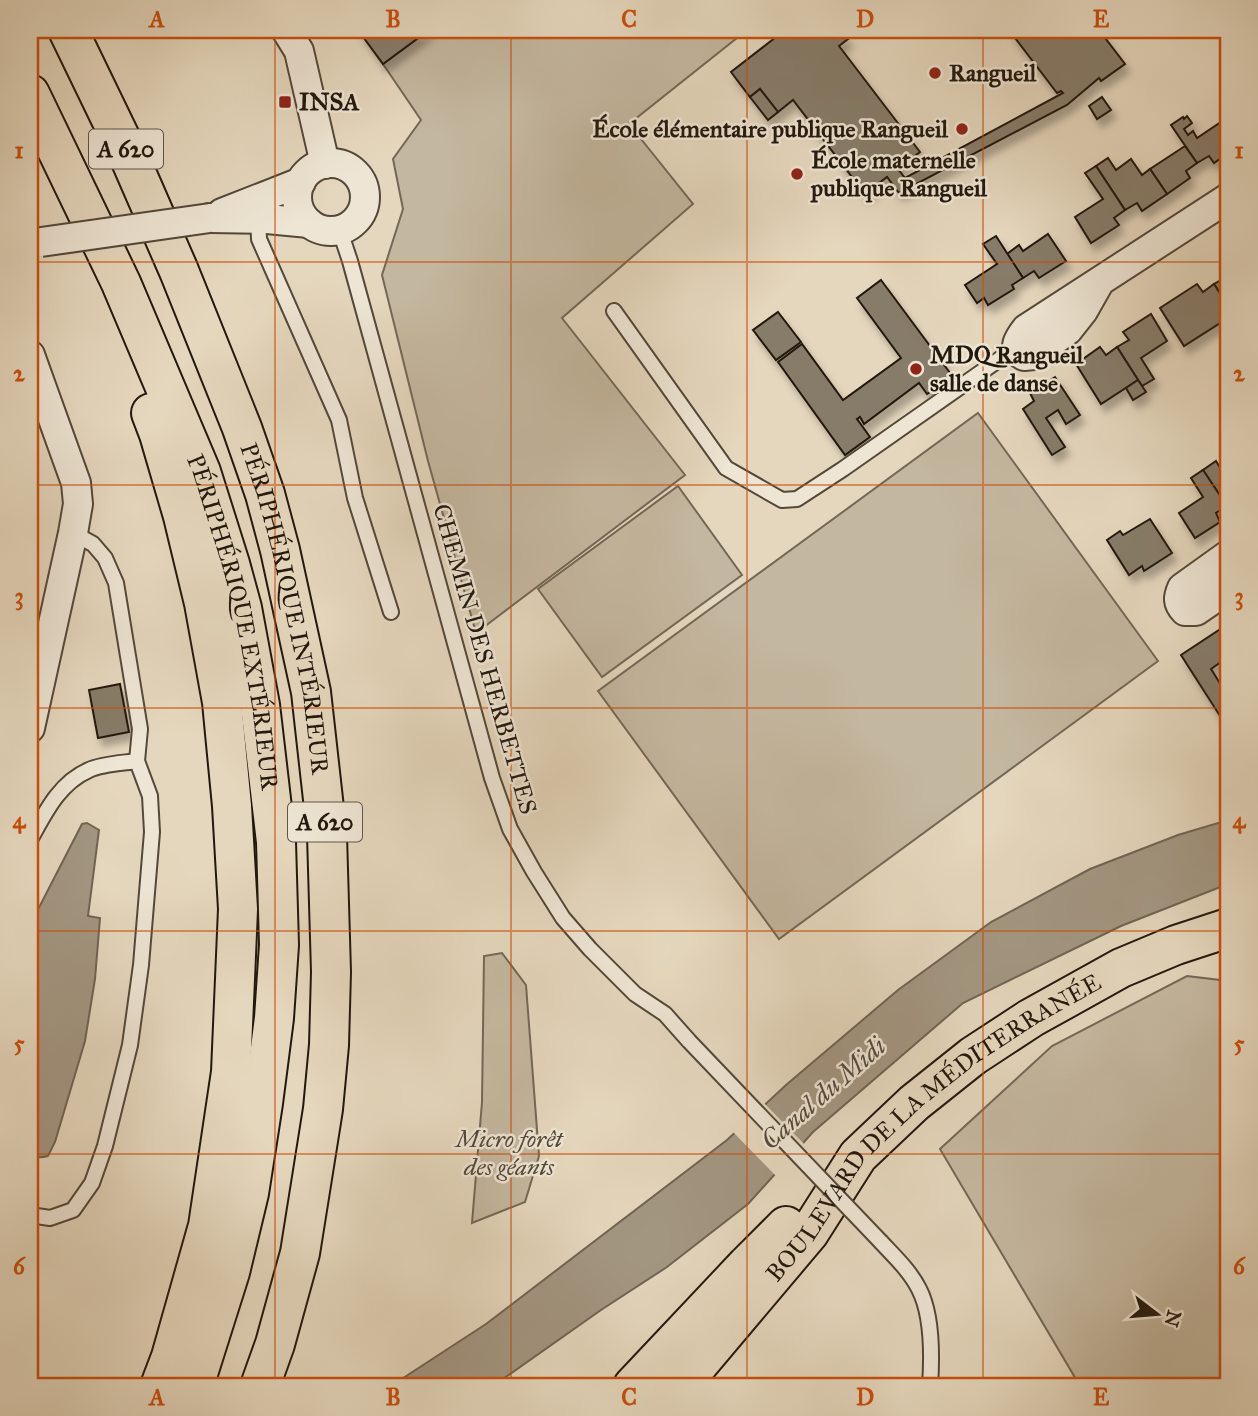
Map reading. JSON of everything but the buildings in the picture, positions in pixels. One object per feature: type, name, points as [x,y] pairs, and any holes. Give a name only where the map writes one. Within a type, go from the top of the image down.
[{"type":"main road","name":"PÉRIPHÉRIQUE INTÉRIEUR","points":[[68,30],[134,166],[242,428],[265,494],[280,550],[311,692],[327,835],[331,972],[329,1045],[323,1110],[300,1253],[260,1386]]},
{"type":"main road","name":"PÉRIPHÉRIQUE EXTÉRIEUR","points":[[30,94],[121,283],[201,472],[242,608],[260,705],[276,842],[279,945],[274,1018],[248,1194],[230,1272],[194,1386]]},
{"type":"main road","points":[[121,283],[130,358],[159,434],[204,603],[222,702],[238,909],[231,1072],[208,1226],[171,1357],[160,1386]]},
{"type":"main road","name":"BOULEVARD DE LA MÉDITERRANÉE","points":[[680,1386],[809,1233],[858,1156],[914,1103],[973,1056],[1031,1018],[1121,968],[1176,945],[1228,928]]},
{"type":"main road","points":[[633,1386],[747,1265],[858,1156]]},
{"type":"street","points":[[286,30],[299,51],[325,164]]},
{"type":"street","points":[[35,242],[257,210],[301,182],[315,167],[325,164],[340,164],[353,170],[362,183],[366,197],[362,212],[353,225],[340,231],[318,229],[309,223],[298,204],[301,182]]},
{"type":"street","points":[[1017,347],[1018,339],[1026,329],[1228,198]]},
{"type":"street","points":[[257,210],[309,223]]},
{"type":"street","points":[[30,355],[76,483],[78,504],[30,728]]},
{"type":"street","points":[[1228,555],[1182,588],[1178,596],[1180,606],[1185,611],[1196,611],[1228,589]]},
{"type":"lane","points":[[257,210],[259,239],[339,420],[355,498],[391,612]]},
{"type":"lane","name":"CHEMIN DES HERBETTES","points":[[340,231],[492,778],[510,830],[563,918],[590,949],[635,993],[665,1014],[905,1268],[919,1289],[926,1308],[930,1338],[930,1386]]},
{"type":"lane","points":[[614,312],[726,468],[782,500],[797,499],[1017,347]]},
{"type":"lane","points":[[30,1215],[50,1218],[73,1210],[92,1183],[105,1146],[130,1045],[141,965],[152,832],[150,796],[137,761],[140,729],[116,583],[105,558],[93,544],[73,533]]},
{"type":"lane","points":[[30,840],[53,798],[73,780],[90,769],[137,761]]},
{"type":"green space","points":[[429,30],[747,30],[629,124],[693,204],[562,318],[685,475],[476,633],[428,461],[382,275],[403,209],[393,159],[421,120],[383,64]]},
{"type":"green space","points":[[978,413],[1158,661],[779,939],[598,691]]},
{"type":"green space","points":[[678,486],[742,575],[602,677],[538,589]]},
{"type":"green space","name":"Micro forêt des géants","points":[[502,953],[526,985],[539,1156],[525,1202],[472,1223],[482,1102],[484,956]]},
{"type":"green space","points":[[1187,976],[1228,981],[1228,1386],[1073,1386],[1077,1381],[940,1149],[1052,1046]]},
{"type":"water","name":"Canal du Midi","points":[[1228,820],[1228,884],[1121,926],[963,1003],[813,1132],[748,1204],[667,1267],[493,1386],[391,1386],[486,1324],[727,1140],[786,1085],[898,990],[991,922],[1090,869],[1178,835]]},
{"type":"water","points":[[87,823],[99,830],[88,916],[100,918],[95,979],[85,1041],[55,1142],[48,1156],[38,1157],[30,1152],[30,925],[82,824]]},
{"type":"pier","points":[[763,1102],[806,1146],[777,1177],[732,1131]]},
{"type":"place","name":"Rangueil","points":[[935,73]]},
{"type":"place","name":"INSA","points":[[285,102]]},
{"type":"place","name":"École élémentaire publique Rangueil","points":[[962,129]]},
{"type":"place","name":"École maternelle publique Rangueil","points":[[797,174]]},
{"type":"place","name":"MDQ Rangueil salle de danse","points":[[916,369]]}]
